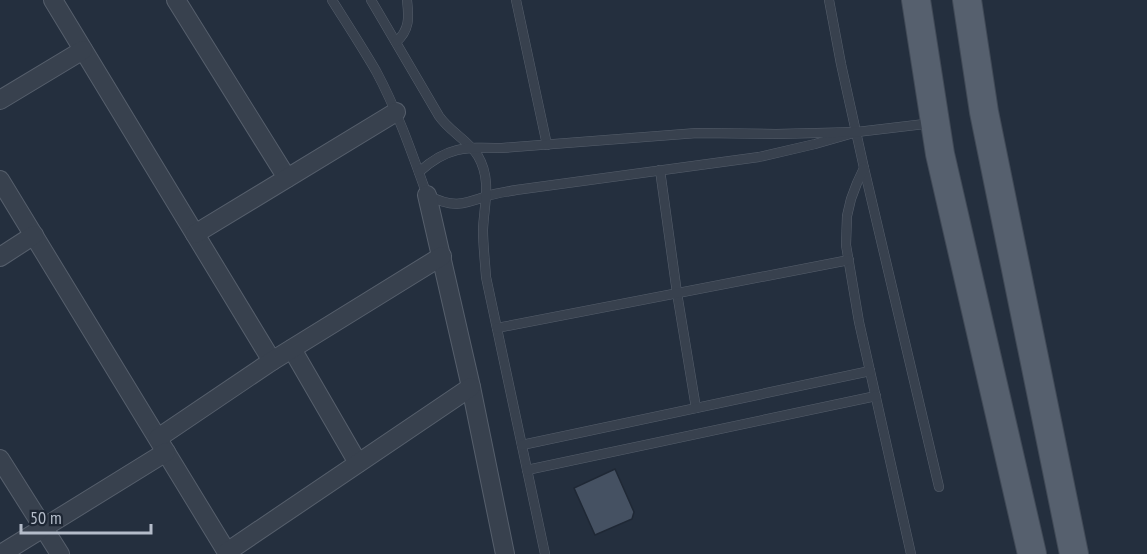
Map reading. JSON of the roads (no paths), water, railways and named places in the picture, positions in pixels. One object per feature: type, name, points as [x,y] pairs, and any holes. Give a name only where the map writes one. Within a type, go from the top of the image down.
[{"type":"main road","points":[[916,0],[940,154],[1032,554]]},
{"type":"main road","points":[[967,0],[984,112],[1074,554]]},
{"type":"street","points":[[52,0],[272,361]]},
{"type":"street","points":[[177,0],[286,178]]},
{"type":"street","points":[[0,100],[83,50]]},
{"type":"street","points":[[195,234],[396,112]]},
{"type":"street","points":[[0,180],[227,553],[471,387]]},
{"type":"street","points":[[427,195],[471,387],[504,554]]},
{"type":"street","points":[[0,257],[34,235]]},
{"type":"street","points":[[1,554],[43,528],[162,445],[272,361],[442,256]]},
{"type":"street","points":[[292,349],[358,463]]},
{"type":"street","points":[[0,459],[60,554]]},
{"type":"lane","points":[[332,0],[376,72],[396,112],[427,195],[446,203],[467,203],[516,190],[759,157],[857,132]]},
{"type":"lane","points":[[371,0],[445,125],[471,147],[483,167],[487,186],[483,232],[486,277],[545,554]]},
{"type":"lane","points":[[396,42],[404,33],[409,21],[407,0]]},
{"type":"lane","points":[[516,0],[547,145]]},
{"type":"lane","points":[[829,0],[864,168],[939,487]]},
{"type":"lane","points":[[419,172],[437,157],[471,147],[502,148],[697,133],[857,132],[935,123]]},
{"type":"lane","points":[[864,168],[851,199],[847,216],[846,245],[859,322],[910,554]]},
{"type":"lane","points":[[660,170],[696,408]]},
{"type":"lane","points":[[497,328],[849,260]]},
{"type":"lane","points":[[522,445],[870,371]]},
{"type":"lane","points":[[527,470],[876,396]]}]
